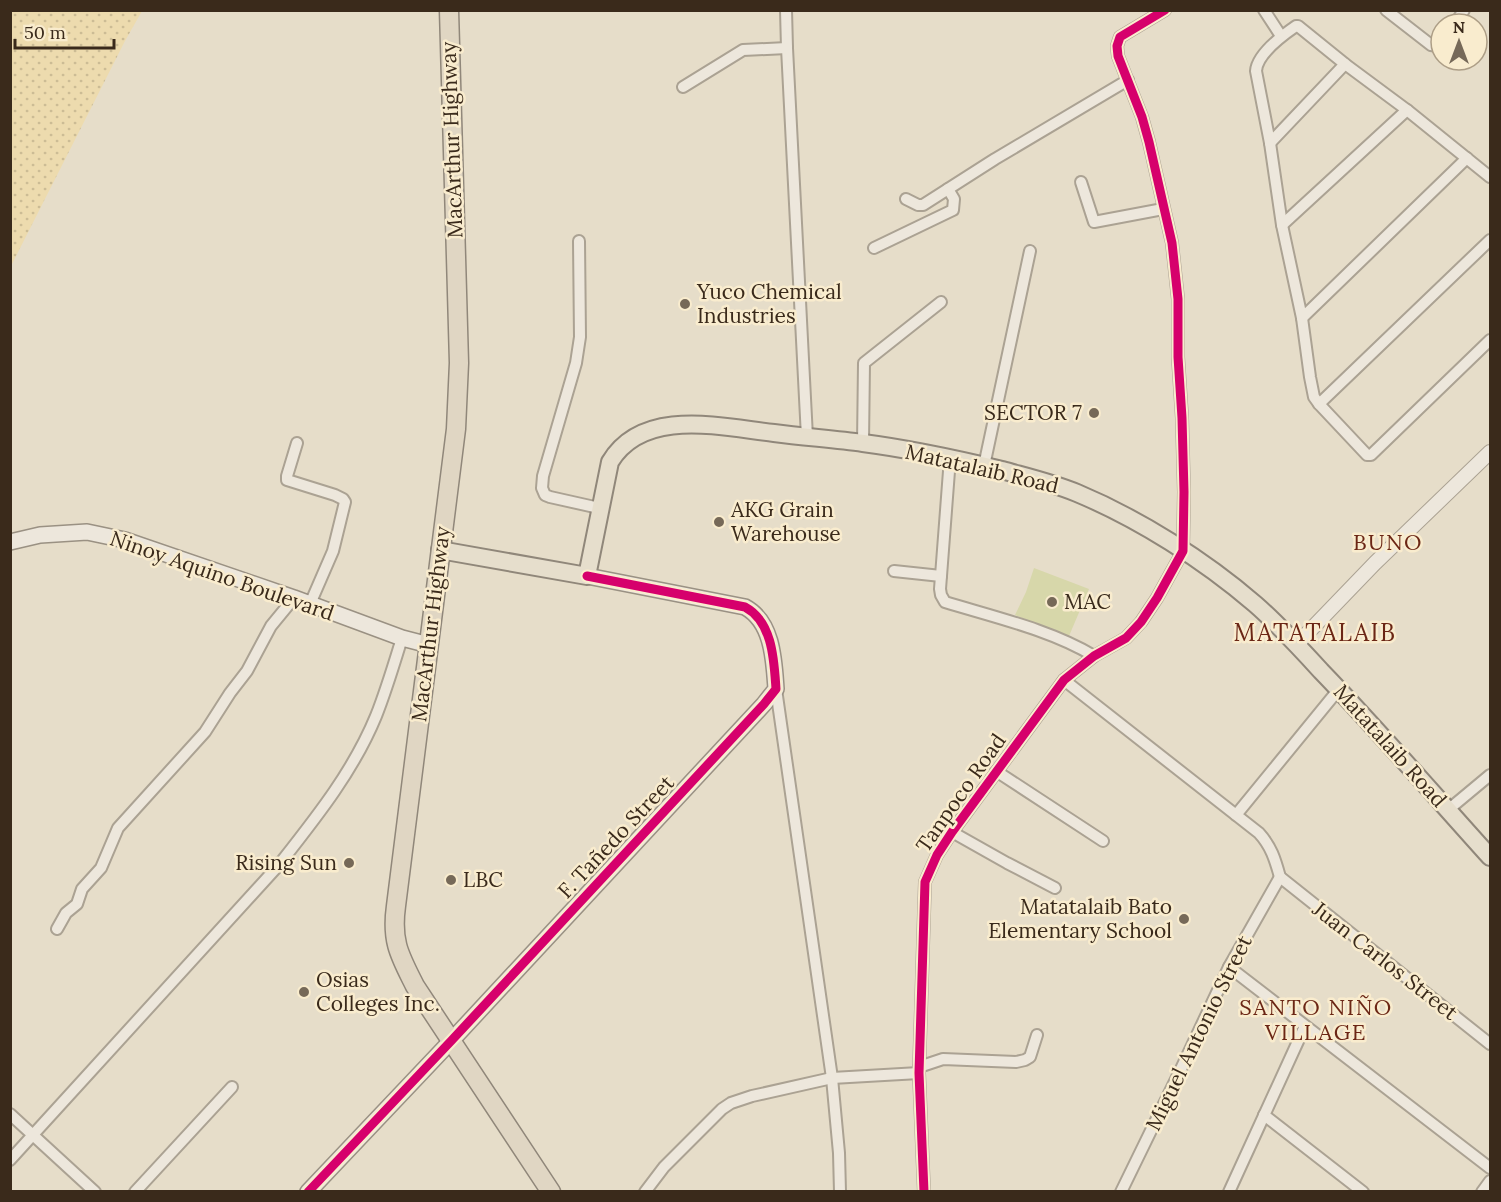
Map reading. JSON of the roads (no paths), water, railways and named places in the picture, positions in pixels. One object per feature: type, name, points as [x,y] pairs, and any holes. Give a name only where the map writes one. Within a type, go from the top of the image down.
[{"type":"highway","name":"MacArthur Highway","points":[[449,10],[459,363],[456,429],[394,930],[400,956],[415,986],[551,1191]]},
{"type":"main road","name":"Matatalaib Road","points":[[587,576],[610,462],[616,452],[630,439],[652,429],[681,424],[717,426],[863,443],[950,458],[1032,478],[1077,493],[1130,519],[1183,551],[1256,605],[1339,689],[1491,857]]},
{"type":"main road","name":"Ninoy Aquino Boulevard","points":[[10,542],[40,535],[87,532],[124,540],[294,598],[402,638],[429,645]]},
{"type":"main road","points":[[440,550],[745,607],[760,620],[768,637],[776,690]]},
{"type":"main road","name":"F. Tañedo Street","points":[[308,1191],[452,1040],[776,690]]},
{"type":"street","points":[[786,10],[807,437]]},
{"type":"street","points":[[1165,10],[1120,37],[1118,56],[1142,117],[1172,243],[1178,299],[1178,357],[1184,492],[1183,551]]},
{"type":"street","points":[[1264,10],[1281,36]]},
{"type":"street","points":[[1386,10],[1429,43]]},
{"type":"street","points":[[1491,177],[1407,110],[1344,64],[1299,26],[1281,36],[1256,64],[1282,225],[1302,318],[1314,398],[1319,404],[1367,454],[1371,455],[1491,340]]},
{"type":"street","points":[[683,87],[743,50],[787,48]]},
{"type":"street","points":[[1270,143],[1344,64]]},
{"type":"street","points":[[906,199],[923,205],[1128,80]]},
{"type":"street","points":[[1282,225],[1407,110]]},
{"type":"street","points":[[1302,318],[1467,158]]},
{"type":"street","points":[[1081,182],[1094,222],[1163,209]]},
{"type":"street","points":[[874,248],[953,210],[954,200],[948,189]]},
{"type":"street","points":[[1319,404],[1491,240]]},
{"type":"street","points":[[579,241],[580,337],[576,363],[543,476],[542,488],[545,495],[550,497],[599,508]]},
{"type":"street","points":[[984,466],[1030,251]]},
{"type":"street","points":[[863,443],[864,363],[941,302]]},
{"type":"street","points":[[297,443],[287,480],[342,498],[345,502],[333,551],[310,604]]},
{"type":"street","points":[[1296,645],[1437,501],[1491,452]]},
{"type":"street","points":[[950,458],[940,589],[945,602],[1021,625],[1076,645],[1094,656]]},
{"type":"street","name":"Tanpoco Road","points":[[924,1191],[919,1070],[925,882],[937,855],[952,832],[1064,680],[1094,656],[1126,638],[1134,630],[1157,598],[1183,551]]},
{"type":"street","points":[[894,571],[941,576]]},
{"type":"street","points":[[57,929],[66,913],[77,904],[82,889],[101,868],[118,828],[205,732],[247,671],[271,626],[294,598]]},
{"type":"street","points":[[10,1160],[278,866],[329,800],[376,717],[402,638]]},
{"type":"street","points":[[1064,680],[1259,833],[1268,842],[1280,877]]},
{"type":"street","points":[[1236,815],[1339,689]]},
{"type":"street","points":[[776,690],[832,1078],[840,1191]]},
{"type":"street","points":[[996,771],[1103,841]]},
{"type":"street","points":[[1448,810],[1491,776]]},
{"type":"street","points":[[952,832],[1055,888]]},
{"type":"street","name":"Miguel Antonio Street","points":[[1121,1191],[1229,967],[1280,877]]},
{"type":"street","name":"Juan Carlos Street","points":[[1280,877],[1491,1044]]},
{"type":"street","points":[[1229,967],[1491,1168]]},
{"type":"street","points":[[1229,1191],[1305,1026]]},
{"type":"street","points":[[645,1191],[663,1167],[731,1103],[832,1078],[919,1070],[944,1059],[1017,1062],[1030,1057],[1037,1035]]},
{"type":"street","points":[[135,1191],[232,1087]]},
{"type":"street","points":[[10,1114],[95,1191]]},
{"type":"street","points":[[1264,1115],[1361,1191]]},
{"type":"street","points":[[1482,1191],[1491,1180]]},
{"type":"place","name":"Yuco Chemical Industries","points":[[685,304]]},
{"type":"place","name":"SECTOR 7","points":[[1094,413]]},
{"type":"place","name":"AKG Grain Warehouse","points":[[719,522]]},
{"type":"place","name":"MAC","points":[[1052,602]]},
{"type":"place","name":"Rising Sun","points":[[349,863]]},
{"type":"place","name":"LBC","points":[[451,880]]},
{"type":"place","name":"Matatalaib Bato Elementary School","points":[[1184,919]]},
{"type":"place","name":"Osias Colleges Inc.","points":[[304,992]]},
{"type":"district","name":"BUNO","points":[[1388,542]]},
{"type":"district","name":"MATATALAIB","points":[[1315,633]]},
{"type":"district","name":"SANTO NIÑO VILLAGE","points":[[1316,1020]]}]
